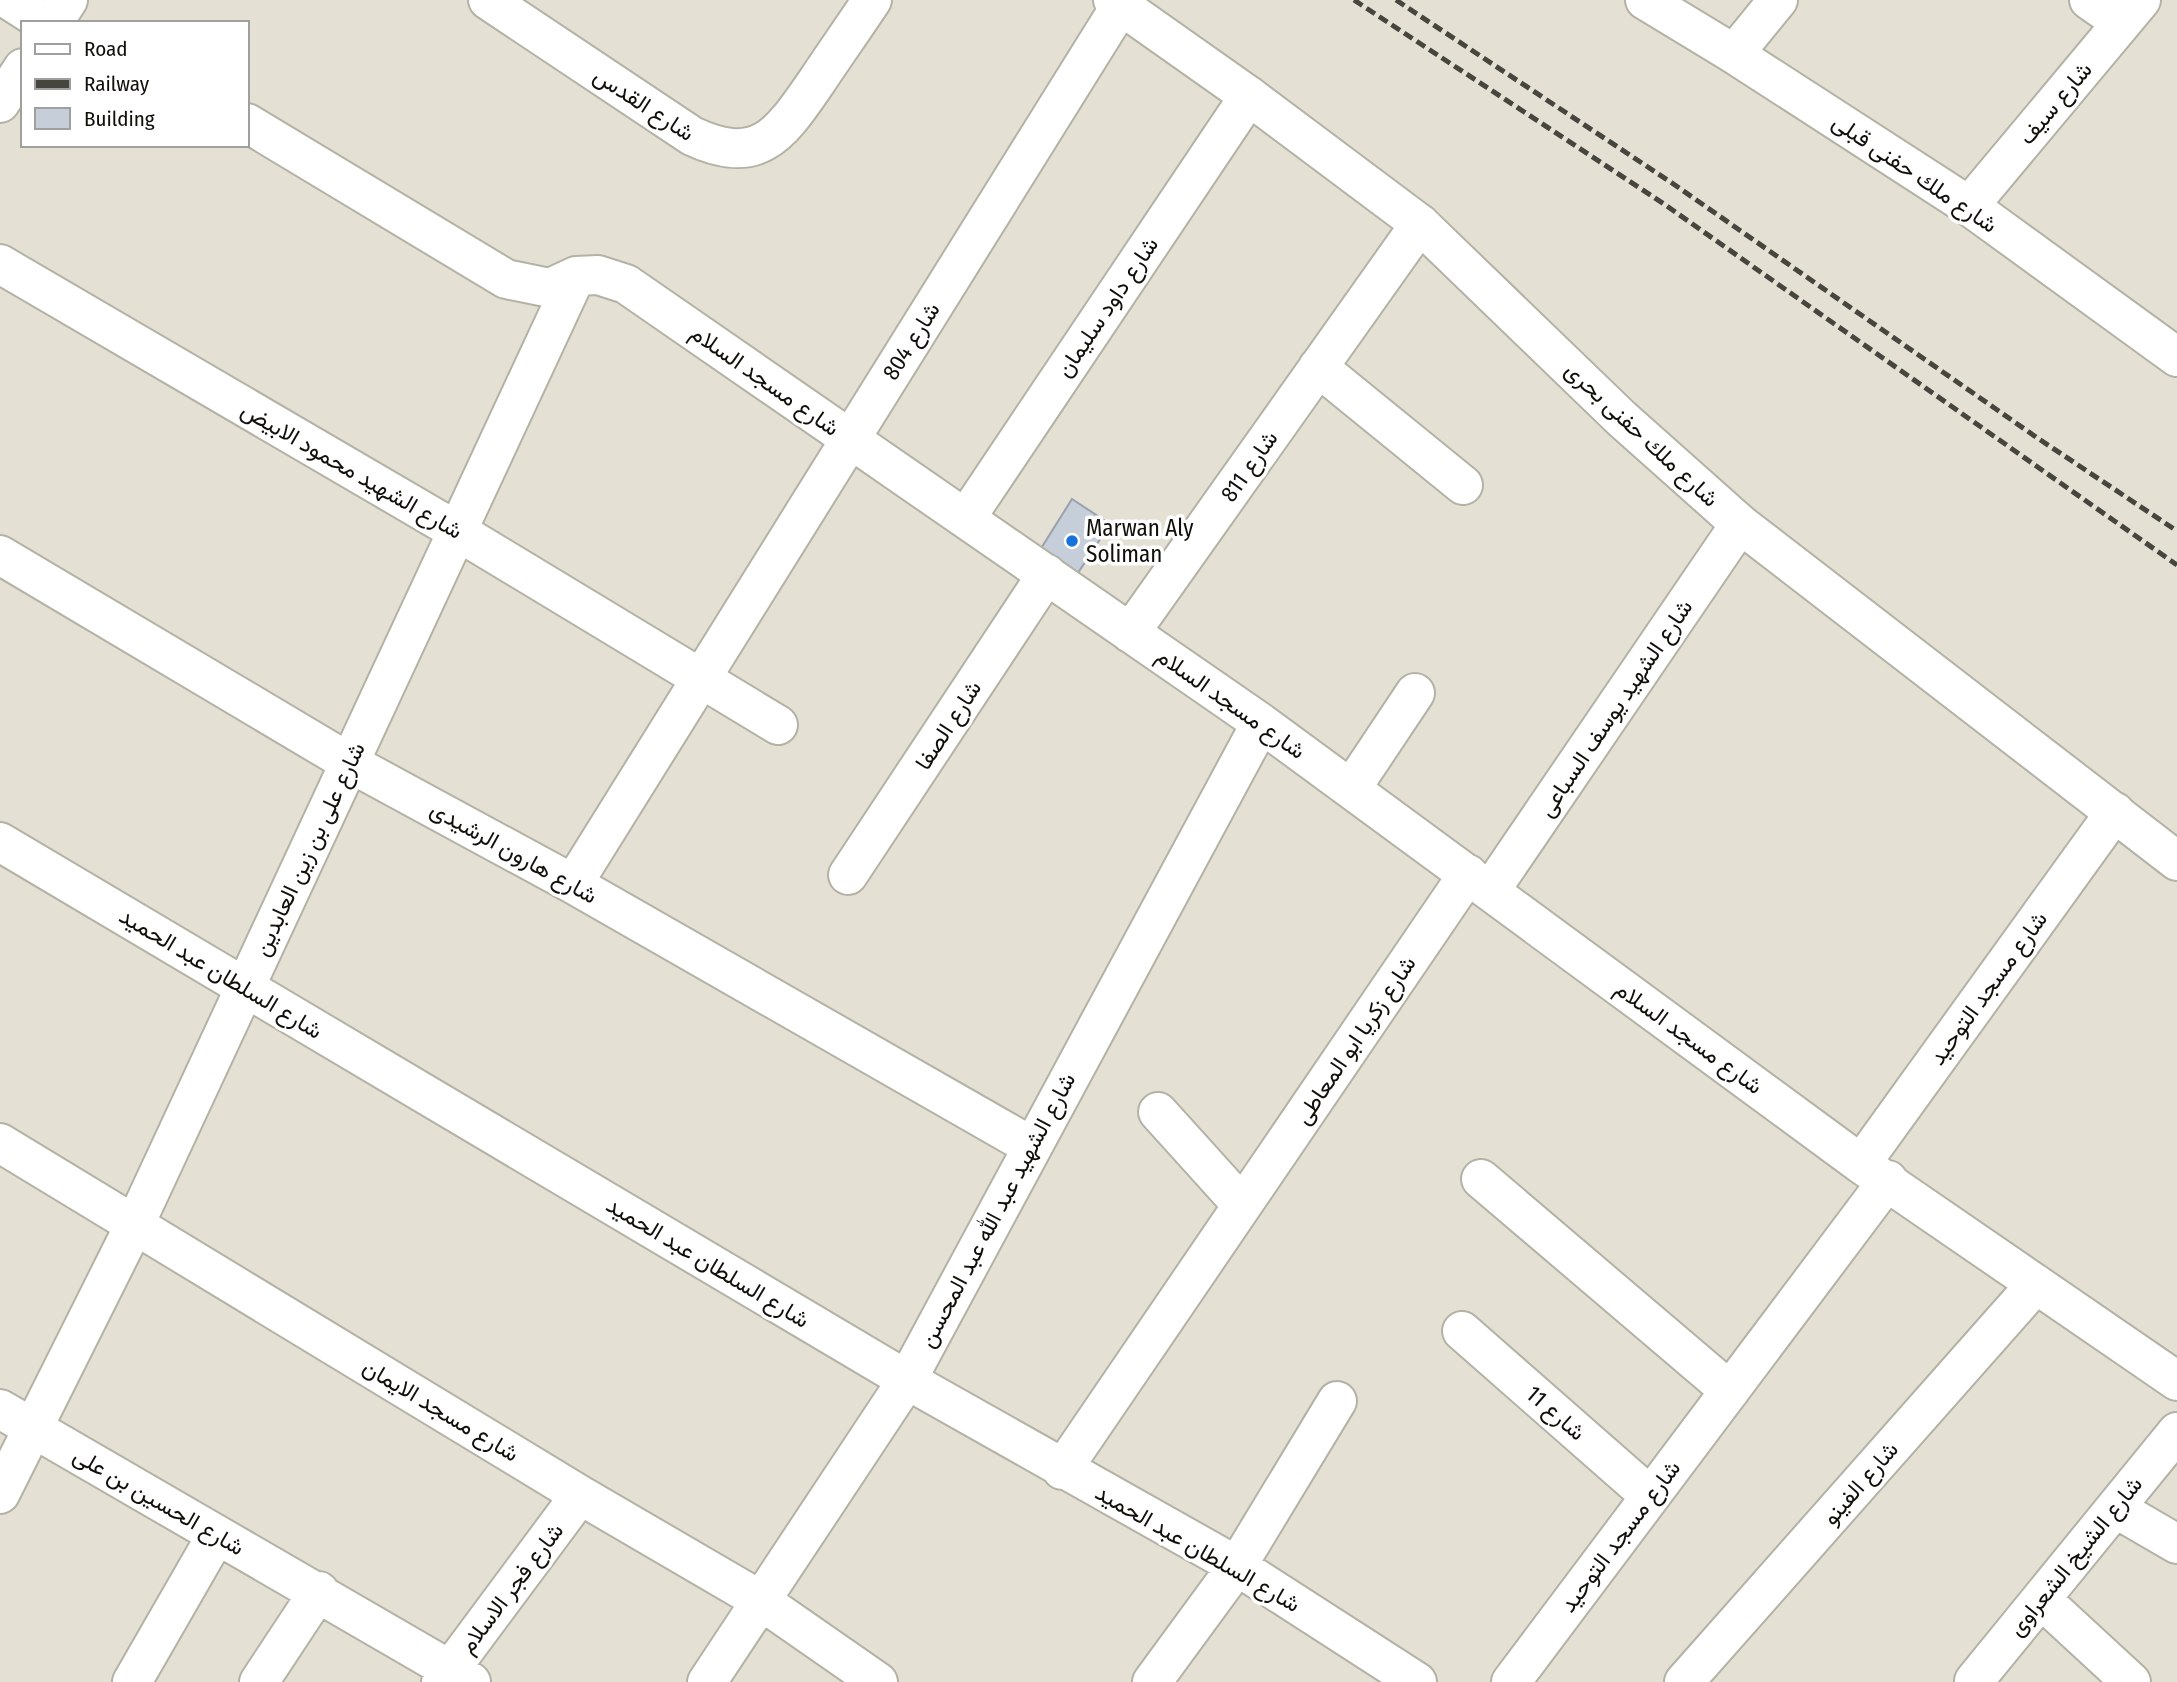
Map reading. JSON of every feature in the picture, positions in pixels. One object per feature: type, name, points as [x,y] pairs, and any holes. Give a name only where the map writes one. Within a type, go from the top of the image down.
[{"type":"street","points":[[9,0],[61,16]]},
{"type":"street","name":"شارع القدس","points":[[488,0],[692,136],[716,147],[742,149],[766,141],[787,126],[872,0]]},
{"type":"street","name":"شارع ملك حفنى قبلى","points":[[1645,0],[1734,54],[1969,206],[2177,357]]},
{"type":"street","points":[[1734,54],[1778,0]]},
{"type":"street","points":[[2089,0],[2131,12]]},
{"type":"street","name":"شارع ملك حفنى بحرى","points":[[1117,2],[1249,96],[1420,224],[1621,418],[1740,524],[2177,861]]},
{"type":"street","name":"شارع 804","points":[[573,884],[703,679],[1117,2]]},
{"type":"street","name":"شارع سيف","points":[[1969,206],[2131,12]]},
{"type":"street","points":[[0,103],[21,71]]},
{"type":"street","name":"شارع داود سليمان","points":[[966,518],[1249,96]]},
{"type":"street","name":"شارع مسجد السلام","points":[[248,124],[506,279],[550,288],[576,276],[598,275],[626,284],[1261,723],[1874,1172],[2177,1381]]},
{"type":"street","name":"شارع 811","points":[[1130,633],[1420,224]]},
{"type":"street","name":"شارع الشهيد محمود الابيض","points":[[0,264],[457,531],[703,679]]},
{"type":"street","name":"شارع على بن زين العابدين","points":[[0,1494],[135,1224],[576,276]]},
{"type":"street","points":[[1318,367],[1463,485]]},
{"type":"street","name":"شارع الشهيد يوسف السباعى","points":[[1479,883],[1740,524]]},
{"type":"street","name":"شارع هارون الرشيدى","points":[[0,555],[349,763],[573,884],[1031,1146]]},
{"type":"street","name":"شارع الصفا","points":[[848,875],[1047,574]]},
{"type":"street","points":[[703,679],[778,725]]},
{"type":"street","points":[[1351,789],[1415,693]]},
{"type":"street","name":"شارع الشهيد عبد الله عبد المحسن","points":[[707,1682],[906,1380],[1261,723]]},
{"type":"street","name":"شارع مسجد التوحيد","points":[[1511,1682],[1730,1391],[2115,812]]},
{"type":"street","name":"شارع السلطان عبد الحميد","points":[[0,842],[906,1380],[1237,1566],[1417,1682]]},
{"type":"street","name":"شارع زكريا ابو المعاطى","points":[[1062,1470],[1242,1205],[1479,883]]},
{"type":"street","points":[[1158,1112],[1242,1205]]},
{"type":"street","name":"شارع مسجد الايمان","points":[[0,1143],[580,1495],[760,1600],[878,1682]]},
{"type":"street","points":[[1480,1179],[1730,1391]]},
{"type":"street","name":"شارع الفينو","points":[[1685,1682],[2036,1284]]},
{"type":"street","name":"شارع 11","points":[[1462,1331],[1650,1496]]},
{"type":"street","points":[[1152,1682],[1237,1566],[1338,1401]]},
{"type":"street","name":"شارع الحسين بن على","points":[[0,1409],[215,1536],[319,1591],[454,1678]]},
{"type":"street","name":"شارع الشيخ الشعراوى","points":[[1973,1681],[2177,1432]]},
{"type":"street","name":"شارع فجر الاسلام","points":[[454,1678],[580,1495]]},
{"type":"street","points":[[2115,1508],[2177,1544]]},
{"type":"street","points":[[132,1682],[215,1536]]},
{"type":"street","points":[[259,1682],[319,1591]]},
{"type":"street","points":[[2040,1599],[2131,1682]]},
{"type":"building","name":"Marwan Aly Soliman","points":[[1072,499],[1110,524],[1072,582],[1035,558]]},
{"type":"railway","points":[[1354,0],[1664,204],[2177,565]]},
{"type":"railway","points":[[1396,0],[1672,183],[2036,437],[2177,531]]},
{"type":"place","name":"Marwan Aly Soliman","points":[[1072,541]]}]
